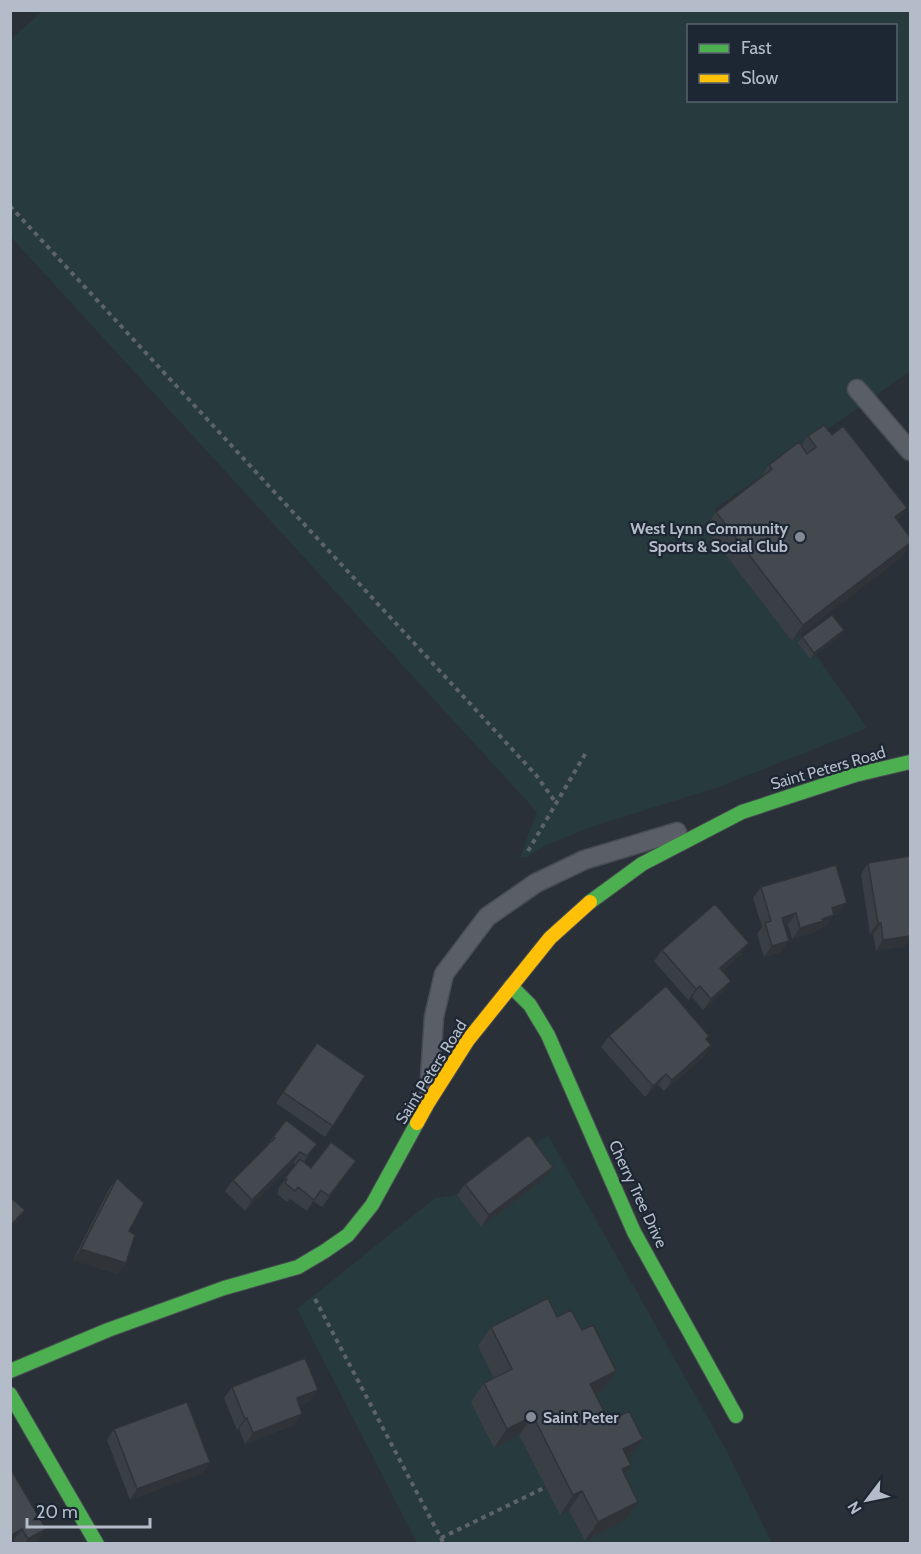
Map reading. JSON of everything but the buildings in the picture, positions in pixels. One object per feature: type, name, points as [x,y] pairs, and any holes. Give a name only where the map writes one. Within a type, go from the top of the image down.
[{"type":"street","name":"Saint Peters Road","points":[[10,1371],[129,1322],[224,1288],[298,1267],[348,1235],[372,1205],[428,1103],[468,1040],[550,938],[596,896],[642,864],[742,812],[855,775],[910,762]]},
{"type":"street","name":"Cherry Tree Drive","points":[[511,986],[530,1005],[548,1035],[634,1232],[736,1416]]},
{"type":"street","points":[[10,1395],[97,1544]]},
{"type":"lane","points":[[857,389],[910,451]]},
{"type":"lane","points":[[428,1103],[434,1017],[444,974],[487,917],[536,884],[584,861],[742,812]]},
{"type":"path","points":[[10,206],[536,775],[556,803]]},
{"type":"path","points":[[536,884],[524,864],[524,858],[587,751]]},
{"type":"path","points":[[298,1267],[444,1544]]},
{"type":"path","points":[[441,1538],[546,1487]]},
{"type":"green space","points":[[43,11],[910,11],[910,371],[715,509],[867,728],[716,788],[597,825],[544,846],[527,857],[520,857],[537,812],[11,237],[11,39]]},
{"type":"green space","points":[[548,1135],[725,1448],[772,1543],[417,1543],[297,1309],[435,1198],[457,1195]]},
{"type":"traffic: fast","points":[[590,902],[642,864],[742,812],[855,775],[910,762]]},
{"type":"traffic: fast","points":[[511,986],[530,1005],[548,1035],[634,1232],[736,1416]]},
{"type":"traffic: fast","points":[[10,1371],[108,1330],[224,1288],[298,1267],[325,1251],[348,1235],[372,1205],[417,1123]]},
{"type":"traffic: fast","points":[[10,1394],[97,1544]]},
{"type":"traffic: slow","points":[[417,1123],[468,1040],[550,938],[590,902]]},
{"type":"place","name":"West Lynn Community Sports & Social Club","points":[[800,537]]},
{"type":"place","name":"Saint Peter","points":[[531,1417]]}]
